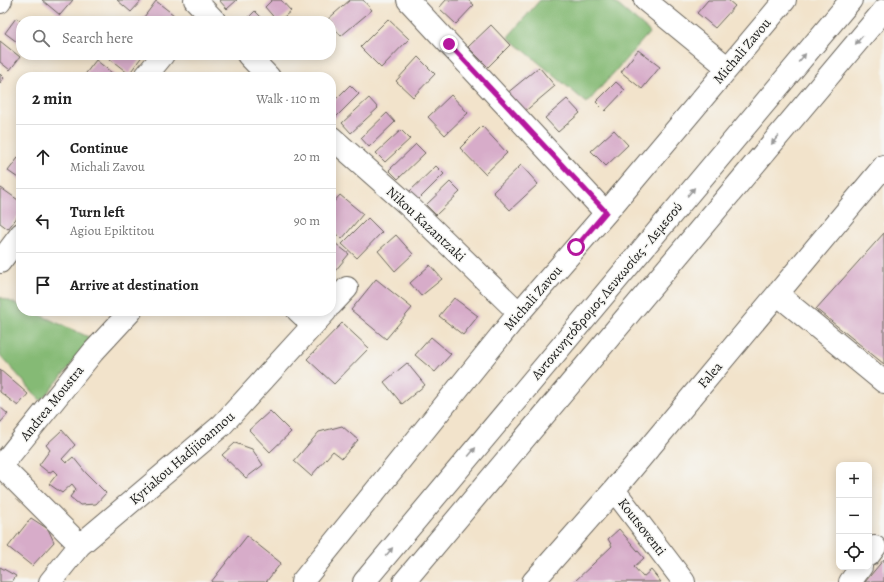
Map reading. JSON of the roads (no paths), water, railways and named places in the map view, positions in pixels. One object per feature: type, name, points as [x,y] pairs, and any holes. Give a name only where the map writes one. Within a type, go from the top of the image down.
[{"type":"main road","points":[[408,0],[606,212]]},
{"type":"main road","points":[[645,0],[728,68]]},
{"type":"main road","name":"Michali Zavou","points":[[302,582],[519,313],[784,0]]},
{"type":"main road","name":"Αυτοκινητόδρομος Λευκωσίας - Λεμεσού","points":[[364,582],[851,0]]},
{"type":"main road","points":[[404,582],[884,10]]},
{"type":"main road","points":[[149,72],[159,60]]},
{"type":"main road","points":[[253,60],[264,72]]},
{"type":"main road","name":"Nikou Kazantzaki","points":[[336,141],[409,206],[519,313]]},
{"type":"main road","name":"Falea","points":[[533,582],[614,490],[884,166]]},
{"type":"main road","points":[[423,582],[650,301],[726,199]]},
{"type":"main road","points":[[0,262],[16,241]]},
{"type":"main road","points":[[336,300],[347,288]]},
{"type":"main road","points":[[777,294],[884,382]]},
{"type":"main road","name":"Andrea Moustra","points":[[80,545],[1,466],[93,352],[126,316]]},
{"type":"main road","name":"Kyriakou Hadjiioannou","points":[[50,582],[80,545],[222,425],[312,316]]},
{"type":"main road","name":"Koutsoventi","points":[[614,490],[684,582]]},
{"type":"main road","points":[[850,582],[858,570]]}]
